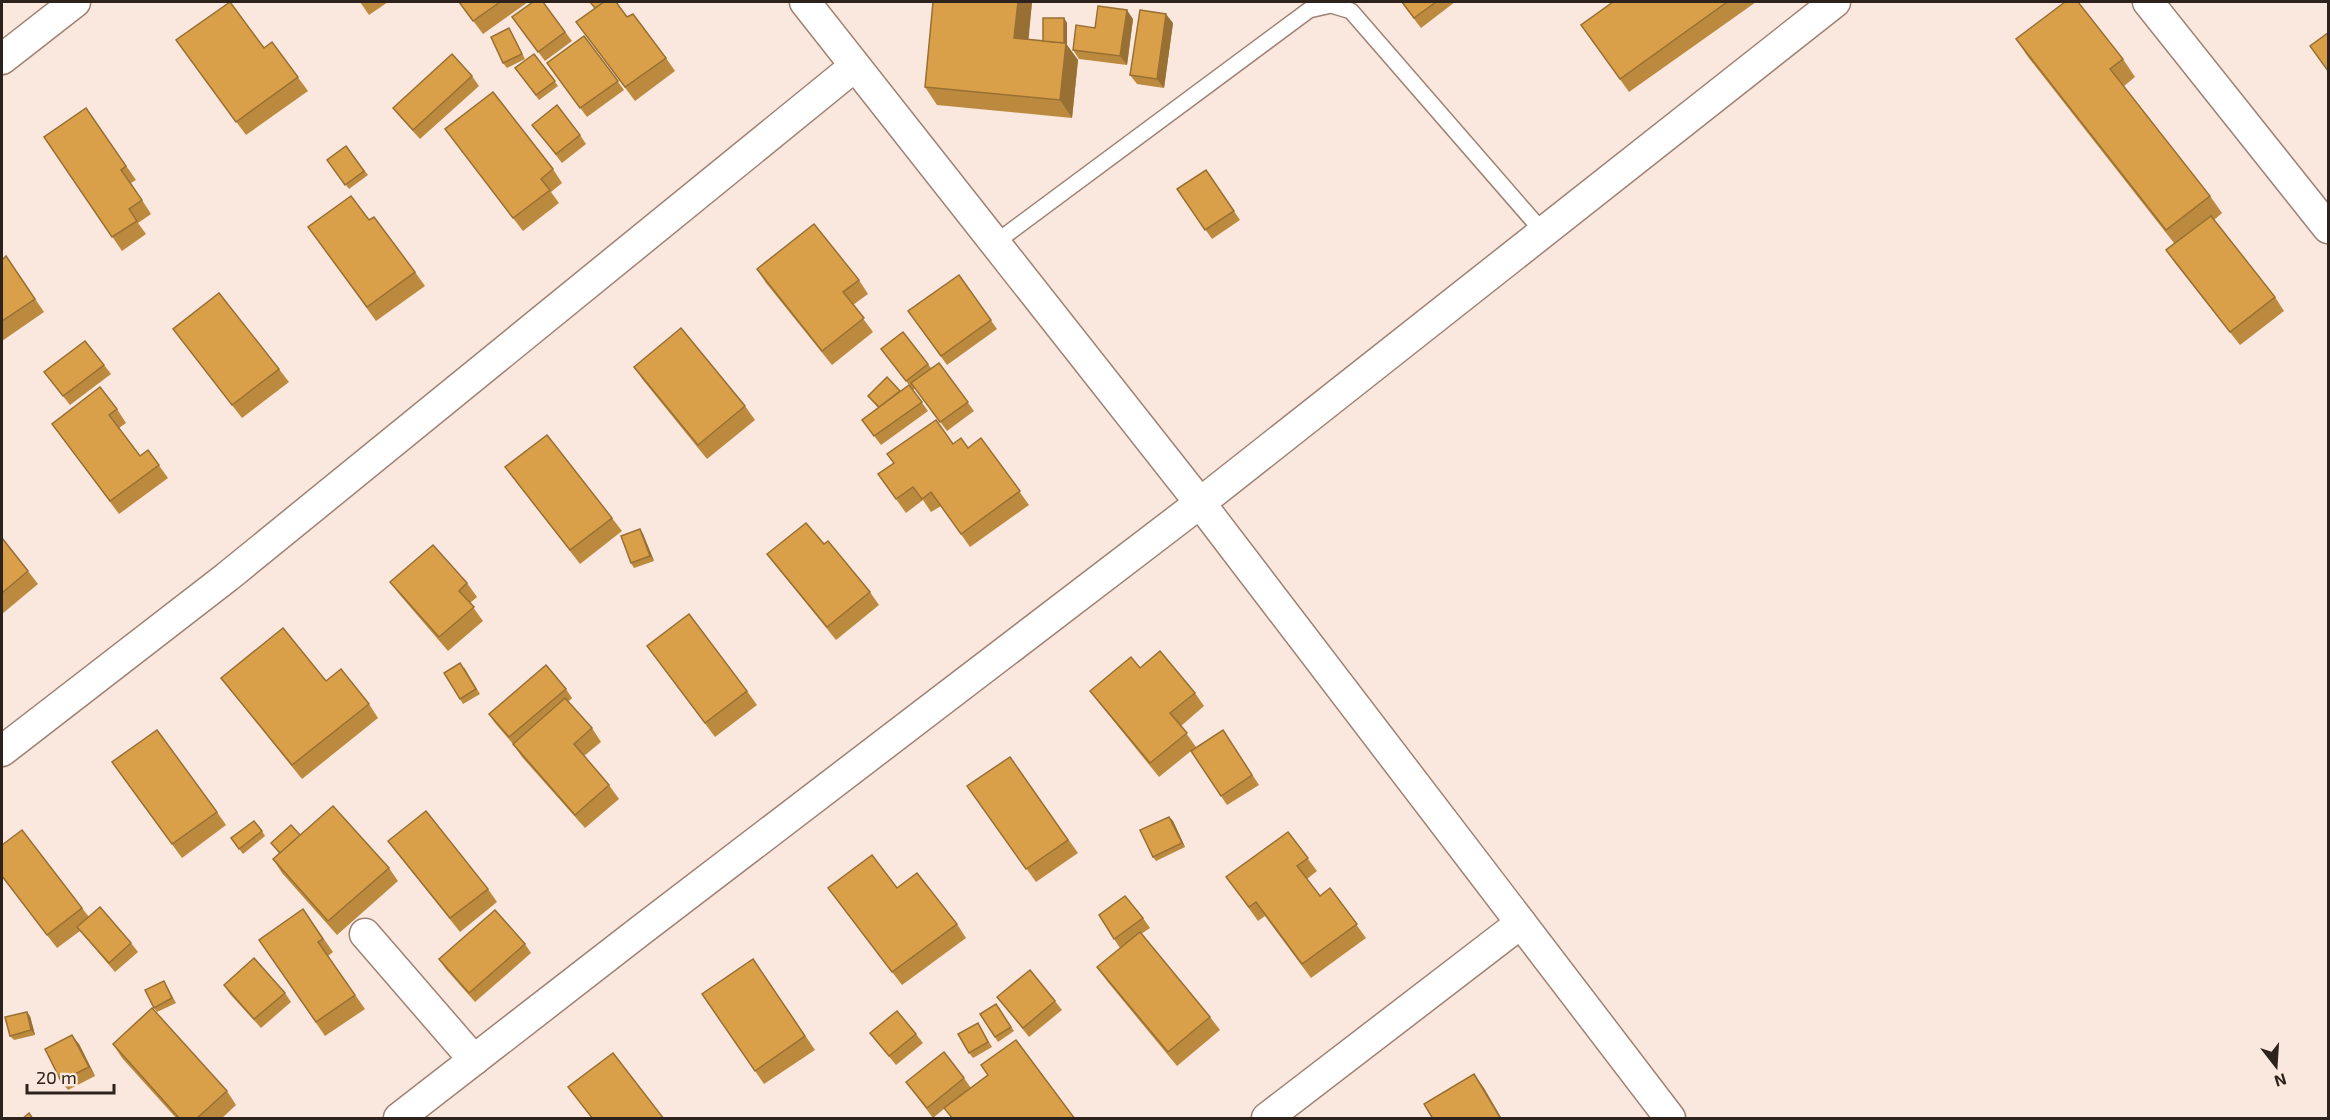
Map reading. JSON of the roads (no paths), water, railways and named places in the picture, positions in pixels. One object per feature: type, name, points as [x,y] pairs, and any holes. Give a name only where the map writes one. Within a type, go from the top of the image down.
[{"type":"street","points":[[2,58],[75,2]]},
{"type":"street","points":[[805,2],[1200,503],[1670,1119]]},
{"type":"street","points":[[399,1119],[1200,503],[1836,2]]},
{"type":"street","points":[[2148,2],[2328,228]]},
{"type":"street","points":[[2,751],[227,577],[855,66]]},
{"type":"street","points":[[1267,1119],[1521,923]]},
{"type":"street","points":[[365,934],[474,1060]]},
{"type":"lane","points":[[995,243],[1309,10],[1331,5],[1352,10],[1543,232]]}]
